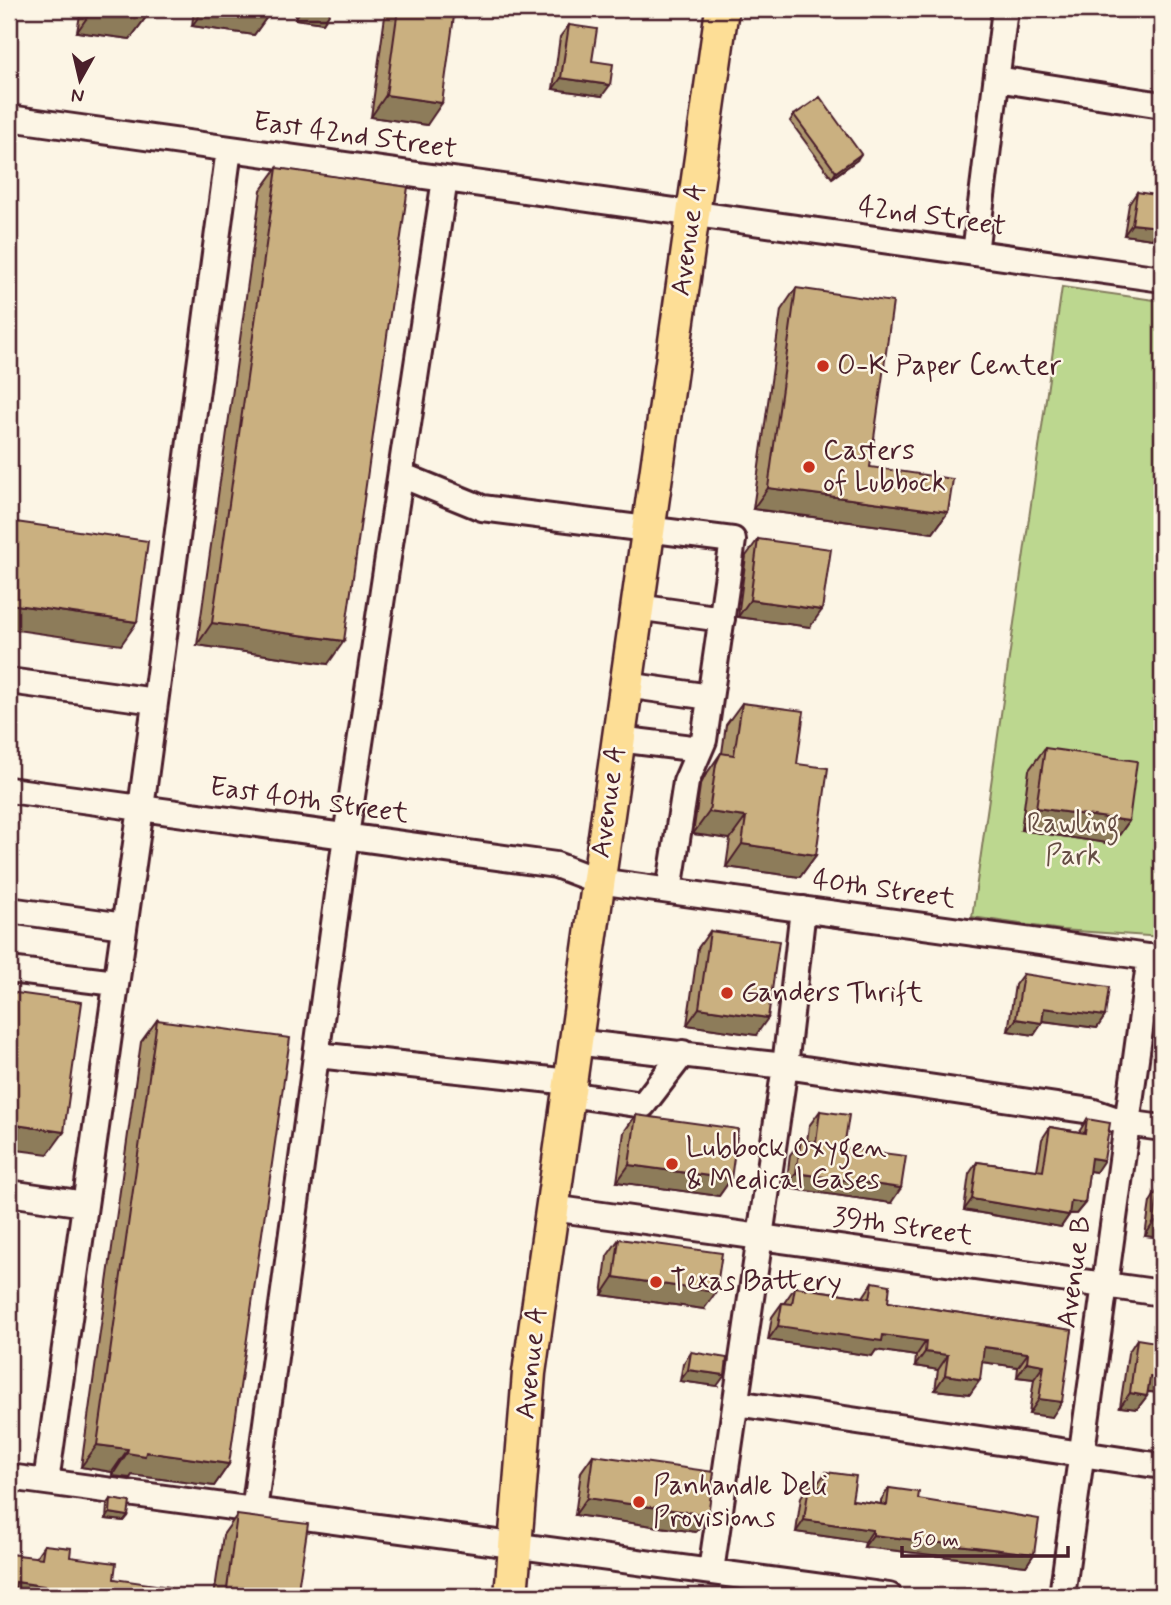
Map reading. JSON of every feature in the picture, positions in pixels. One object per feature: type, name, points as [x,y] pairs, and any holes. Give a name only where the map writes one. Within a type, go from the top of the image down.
[{"type":"main road","name":"Avenue A","points":[[511,1596],[528,1373],[722,9]]},
{"type":"street","points":[[975,253],[1005,9]]},
{"type":"street","points":[[997,79],[1162,105]]},
{"type":"street","name":"East 42nd Street","points":[[9,118],[693,214]]},
{"type":"street","points":[[46,1482],[141,808],[229,149]]},
{"type":"street","points":[[254,1511],[346,836],[445,179]]},
{"type":"street","name":"42nd Street","points":[[693,214],[1162,279]]},
{"type":"street","points":[[401,474],[482,508],[733,540],[704,740],[685,782],[669,891]]},
{"type":"street","points":[[637,607],[722,619]]},
{"type":"street","points":[[9,681],[155,701]]},
{"type":"street","points":[[626,685],[710,697]]},
{"type":"street","points":[[618,739],[700,749]]},
{"type":"street","name":"East 40th Street","points":[[9,790],[556,865],[598,881]]},
{"type":"street","name":"40th Street","points":[[598,881],[1156,958]]},
{"type":"street","points":[[711,1572],[785,1066],[803,909]]},
{"type":"street","points":[[9,910],[124,926]]},
{"type":"street","name":"Avenue B","points":[[1062,1596],[1126,1123],[1156,958]]},
{"type":"street","points":[[9,970],[116,983]]},
{"type":"street","points":[[574,1042],[785,1066],[1091,1111],[1126,1123],[1162,1128]]},
{"type":"street","points":[[317,1055],[569,1088],[643,1105],[683,1053]]},
{"type":"street","points":[[9,1193],[85,1204]]},
{"type":"street","name":"39th Street","points":[[552,1208],[1162,1293]]},
{"type":"street","points":[[736,1403],[1162,1466]]},
{"type":"street","points":[[9,1477],[889,1596]]},
{"type":"green space","name":"Rawling Park","points":[[1062,287],[1162,301],[1162,937],[1062,930],[972,917]]},
{"type":"building","points":[[93,9],[147,9],[146,17]]},
{"type":"building","points":[[231,9],[269,9],[269,14]]},
{"type":"building","points":[[398,9],[455,9],[442,103],[386,95]]},
{"type":"building","points":[[569,25],[597,29],[592,61],[613,64],[610,85],[561,78]]},
{"type":"building","points":[[820,97],[861,154],[836,172],[794,115]]},
{"type":"building","points":[[277,168],[408,187],[344,641],[212,623]]},
{"type":"building","points":[[1137,192],[1162,196],[1160,227],[1132,224]]},
{"type":"building","points":[[796,288],[893,302],[870,467],[953,479],[948,512],[768,488]]},
{"type":"building","points":[[9,521],[148,541],[137,622],[9,604]]},
{"type":"building","points":[[758,539],[831,549],[822,610],[750,600]]},
{"type":"building","points":[[742,703],[804,711],[797,764],[828,768],[816,855],[742,844],[746,817],[709,812],[716,764],[721,753],[734,755]]},
{"type":"building","points":[[1045,748],[1137,761],[1129,821],[1036,808]]},
{"type":"building","name":"Ganders Thrift","points":[[710,931],[779,941],[768,1018],[699,1008]]},
{"type":"building","points":[[1023,974],[1109,987],[1105,1016],[1044,1008],[1042,1023],[1016,1019]]},
{"type":"building","points":[[9,992],[82,1002],[64,1132],[9,1124]]},
{"type":"building","points":[[157,1020],[290,1038],[229,1464],[146,1452],[145,1456],[127,1453],[128,1449],[97,1445]]},
{"type":"building","points":[[820,1111],[849,1115],[844,1148],[906,1156],[901,1188],[796,1173],[801,1140],[816,1142]]},
{"type":"building","points":[[636,1115],[738,1129],[731,1179],[629,1165]]},
{"type":"building","points":[[1087,1119],[1110,1123],[1104,1160],[1091,1158],[1085,1203],[1071,1201],[1069,1215],[972,1199],[977,1162],[1043,1171],[1050,1127],[1085,1133]]},
{"type":"building","points":[[1159,1188],[1162,1189],[1162,1223],[1154,1222]]},
{"type":"building","points":[[619,1239],[722,1253],[716,1292],[614,1277]]},
{"type":"building","points":[[873,1282],[890,1285],[888,1302],[1072,1330],[1062,1402],[1039,1399],[1044,1365],[1027,1362],[1028,1353],[984,1347],[980,1380],[945,1375],[948,1355],[925,1352],[926,1341],[883,1335],[882,1341],[778,1326],[782,1303],[792,1304],[795,1287],[870,1298]]},
{"type":"building","points":[[1137,1339],[1162,1343],[1162,1379],[1150,1377],[1147,1396],[1130,1393]]},
{"type":"building","points":[[691,1352],[727,1358],[725,1375],[688,1370]]},
{"type":"building","points":[[593,1455],[714,1472],[708,1515],[587,1498]]},
{"type":"building","points":[[826,1472],[856,1476],[852,1500],[887,1505],[889,1488],[919,1492],[918,1499],[1039,1519],[1034,1554],[873,1535],[873,1530],[804,1520],[809,1485],[824,1487]]},
{"type":"building","points":[[111,1499],[130,1502],[128,1516],[110,1513]]},
{"type":"building","points":[[237,1515],[308,1524],[297,1596],[226,1596]]},
{"type":"building","points":[[44,1545],[71,1548],[70,1557],[116,1563],[114,1579],[170,1587],[169,1596],[50,1595],[51,1587],[16,1582],[14,1596],[9,1596],[9,1554],[42,1558]]},
{"type":"place","name":"O-K Paper Center","points":[[823,366]]},
{"type":"place","name":"Casters of Lubbock","points":[[809,467]]},
{"type":"place","name":"Ganders Thrift","points":[[727,993]]},
{"type":"place","name":"Lubbock Oxygen & Medical Gases","points":[[672,1164]]},
{"type":"place","name":"Texas Battery","points":[[656,1282]]},
{"type":"place","name":"Panhandle Deli Provisions","points":[[639,1502]]}]
